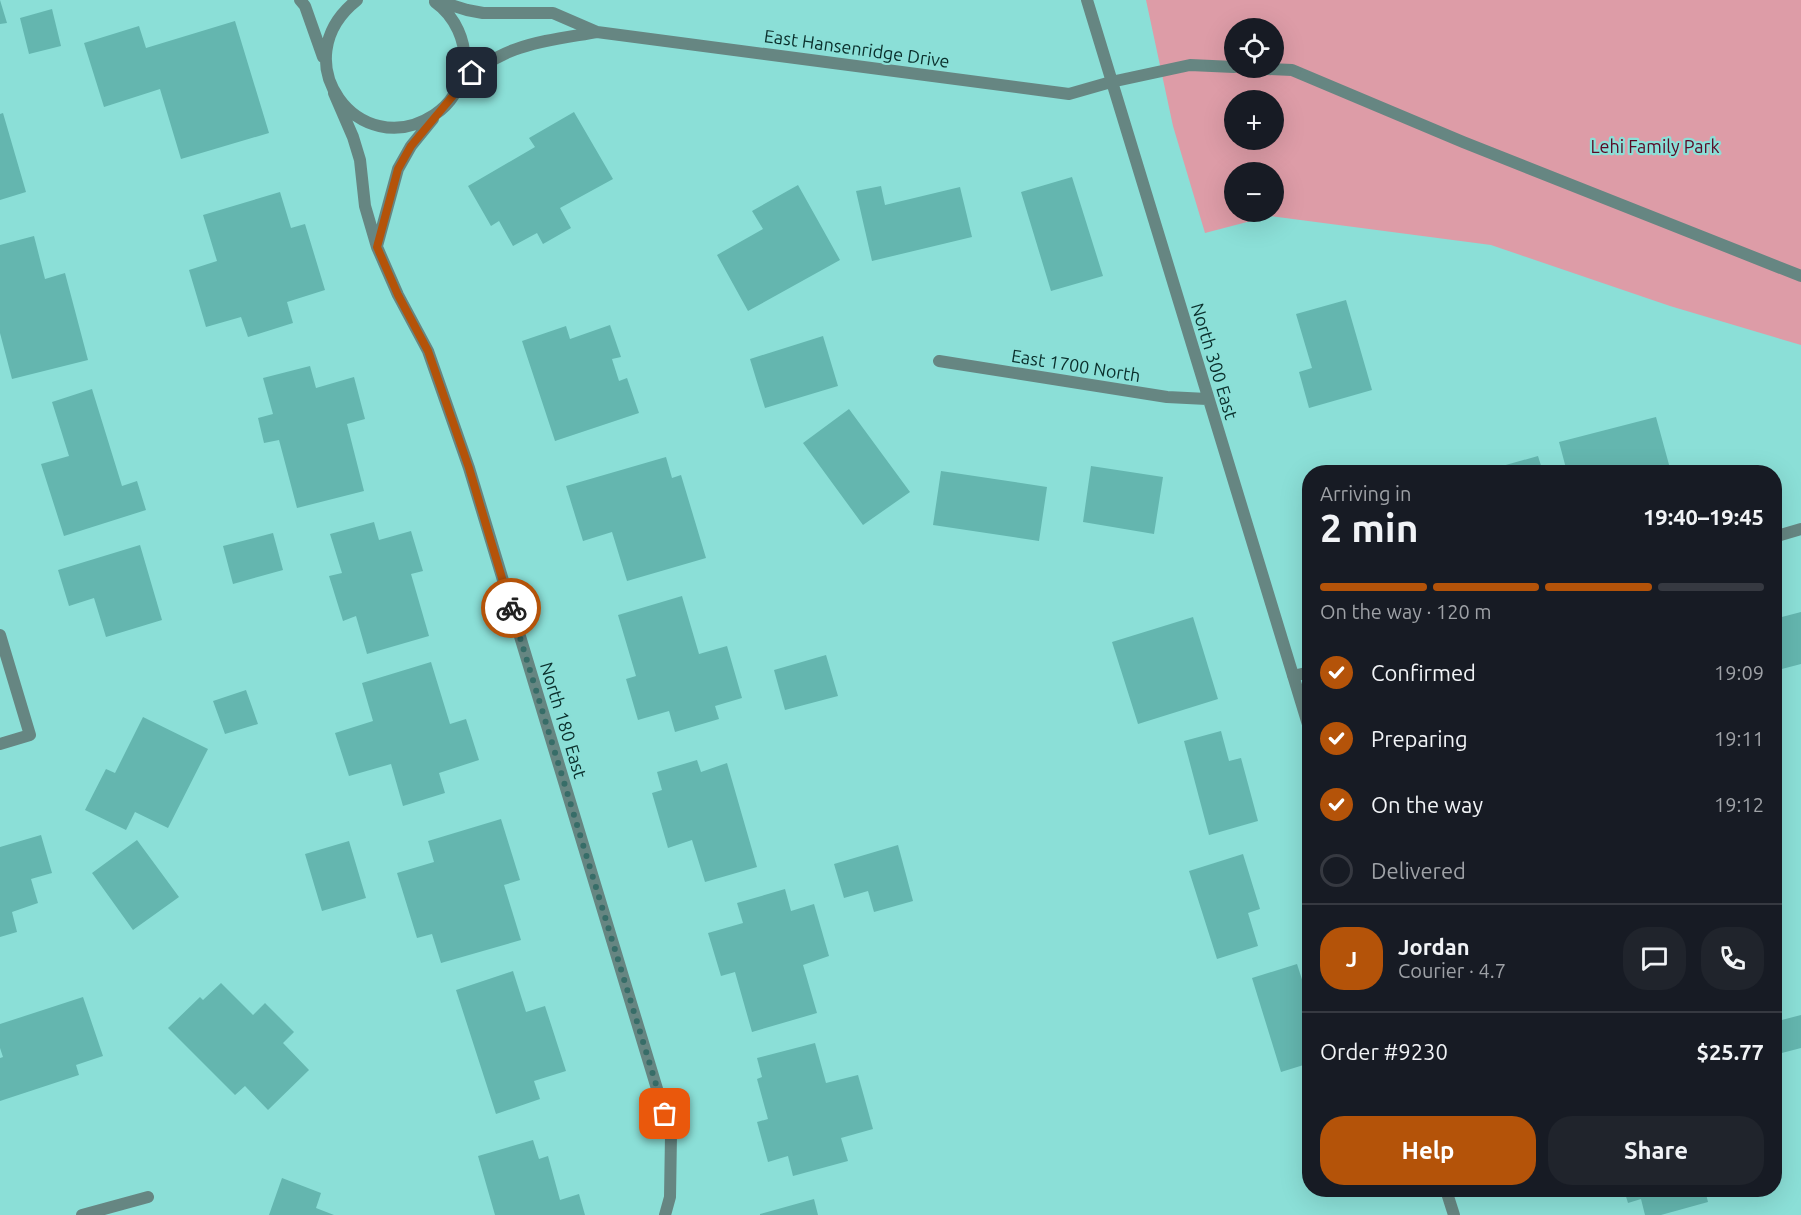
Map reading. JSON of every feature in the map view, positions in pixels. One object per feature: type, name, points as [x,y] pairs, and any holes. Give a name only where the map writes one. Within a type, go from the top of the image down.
[{"type":"street","points":[[300,0],[305,6],[326,64]]},
{"type":"street","points":[[326,64],[326,49],[336,21],[357,0]]},
{"type":"street","points":[[334,93],[354,115],[367,122],[397,128],[426,121],[449,102],[462,75],[463,45],[451,18],[433,0]]},
{"type":"street","name":"East Hansenridge Drive","points":[[433,0],[483,13],[553,13],[597,32],[1069,94],[1111,82],[1190,65],[1224,67]]},
{"type":"street","name":"North 300 East","points":[[1087,0],[1302,705]]},
{"type":"street","name":"East Hansenridge Drive","points":[[449,102],[472,73],[523,45],[597,32]]},
{"type":"street","name":"North 180 East","points":[[326,64],[328,79],[353,137],[360,160],[364,206],[377,247],[398,295],[428,351],[469,468],[671,1136],[670,1197],[665,1215]]},
{"type":"street","points":[[1284,70],[1292,70],[1463,142],[1801,276]]},
{"type":"street","points":[[377,247],[398,169],[411,146],[438,112]]},
{"type":"street","name":"East 1700 North","points":[[939,361],[1167,397],[1207,399]]},
{"type":"street","points":[[1782,535],[1801,529]]},
{"type":"street","points":[[0,635],[30,735],[0,744]]},
{"type":"street","points":[[1293,676],[1302,674]]},
{"type":"street","points":[[82,1215],[148,1197]]},
{"type":"street","points":[[1448,1197],[1454,1215]]},
{"type":"green space","name":"Lehi Family Park","points":[[1146,0],[1801,0],[1801,345],[1670,306],[1491,245],[1284,218],[1284,162],[1224,162],[1224,222],[1247,222],[1205,233],[1173,126]]},
{"type":"building","points":[[0,0],[7,23],[0,24]]},
{"type":"building","points":[[52,9],[61,46],[29,54],[20,18]]},
{"type":"building","points":[[235,21],[269,133],[181,159],[160,89],[104,107],[84,43],[139,26],[146,48]]},
{"type":"building","points":[[574,112],[613,179],[560,208],[571,228],[543,244],[537,233],[513,246],[499,221],[491,226],[468,186],[535,147],[529,138]]},
{"type":"building","points":[[3,113],[26,192],[0,200],[0,114]]},
{"type":"building","points":[[1072,177],[1103,276],[1051,291],[1021,192]]},
{"type":"building","points":[[798,185],[840,260],[748,311],[717,255],[763,229],[752,211]]},
{"type":"building","points":[[881,186],[885,205],[960,187],[972,237],[872,261],[856,191]]},
{"type":"building","points":[[280,192],[291,228],[305,224],[325,290],[287,302],[293,323],[248,337],[241,317],[206,327],[189,270],[217,261],[203,215]]},
{"type":"building","points":[[34,236],[45,279],[65,273],[88,360],[12,379],[0,333],[0,245]]},
{"type":"building","points":[[1346,300],[1372,390],[1309,408],[1299,372],[1312,368],[1296,314]]},
{"type":"building","points":[[610,325],[621,357],[612,359],[619,381],[627,378],[639,413],[555,441],[522,341],[566,326],[570,339]]},
{"type":"building","points":[[823,336],[838,386],[765,408],[750,359]]},
{"type":"building","points":[[310,366],[316,388],[354,377],[365,419],[347,424],[364,491],[297,508],[279,440],[264,443],[258,418],[273,414],[263,378]]},
{"type":"building","points":[[92,389],[122,486],[137,481],[146,510],[64,536],[41,464],[69,456],[52,402]]},
{"type":"building","points":[[849,409],[910,492],[863,525],[803,443]]},
{"type":"building","points":[[1656,417],[1669,465],[1565,465],[1559,442]]},
{"type":"building","points":[[1538,456],[1541,465],[1506,465]]},
{"type":"building","points":[[666,457],[672,478],[681,475],[706,558],[627,581],[612,532],[583,541],[566,486]]},
{"type":"building","points":[[1091,466],[1163,477],[1154,534],[1083,522]]},
{"type":"building","points":[[941,471],[1047,487],[1039,541],[933,525]]},
{"type":"building","points":[[374,522],[379,540],[411,531],[423,571],[411,574],[429,636],[367,654],[356,616],[343,621],[329,576],[342,573],[330,534]]},
{"type":"building","points":[[273,533],[283,570],[233,584],[223,546]]},
{"type":"building","points":[[140,545],[162,620],[106,637],[94,598],[69,606],[58,570]]},
{"type":"building","points":[[682,596],[699,654],[727,646],[742,698],[715,706],[719,719],[675,732],[669,711],[638,720],[626,679],[636,676],[618,615]]},
{"type":"building","points":[[1801,612],[1801,664],[1782,669],[1782,617]]},
{"type":"building","points":[[1193,617],[1218,699],[1138,724],[1112,642]]},
{"type":"building","points":[[826,655],[838,696],[785,710],[774,670]]},
{"type":"building","points":[[431,662],[450,724],[466,719],[479,760],[439,773],[445,793],[403,806],[391,764],[349,776],[335,733],[373,721],[362,683]]},
{"type":"building","points":[[246,690],[258,724],[225,734],[213,701]]},
{"type":"building","points":[[143,717],[208,749],[168,828],[135,812],[126,830],[85,810],[106,769],[115,773]]},
{"type":"building","points":[[1221,731],[1229,761],[1241,758],[1258,821],[1209,835],[1184,741]]},
{"type":"building","points":[[697,760],[701,772],[727,763],[757,867],[705,882],[692,840],[668,848],[652,793],[662,790],[657,772]]},
{"type":"building","points":[[501,819],[520,880],[504,885],[521,940],[441,963],[432,934],[417,938],[397,873],[434,862],[428,841]]},
{"type":"building","points":[[41,835],[52,873],[31,879],[38,903],[12,912],[17,932],[0,937],[0,847]]},
{"type":"building","points":[[137,840],[179,897],[133,930],[92,873]]},
{"type":"building","points":[[349,841],[366,898],[322,911],[305,854]]},
{"type":"building","points":[[898,845],[913,901],[874,912],[868,891],[844,898],[834,864]]},
{"type":"building","points":[[1243,854],[1260,909],[1248,913],[1258,946],[1217,959],[1189,871]]},
{"type":"building","points":[[785,889],[791,911],[814,904],[829,956],[803,965],[817,1013],[752,1032],[735,972],[721,976],[708,933],[743,923],[737,903]]},
{"type":"building","points":[[1297,964],[1302,979],[1302,1065],[1281,1072],[1252,978]]},
{"type":"building","points":[[513,971],[526,1012],[545,1006],[566,1071],[534,1081],[540,1099],[496,1114],[456,990]]},
{"type":"building","points":[[221,983],[253,1015],[265,1003],[294,1032],[283,1043],[309,1070],[268,1110],[245,1086],[235,1095],[168,1028],[200,997],[203,1000]]},
{"type":"building","points":[[83,997],[103,1056],[76,1065],[79,1075],[0,1101],[0,1058],[3,1057],[0,1048],[0,1024]]},
{"type":"building","points":[[1801,1015],[1801,1048],[1782,1053],[1782,1020]]},
{"type":"building","points":[[815,1043],[826,1083],[858,1075],[873,1129],[841,1138],[848,1161],[793,1176],[788,1156],[768,1162],[757,1122],[768,1119],[757,1079],[762,1077],[757,1058]]},
{"type":"building","points":[[533,1140],[539,1159],[548,1156],[560,1200],[579,1194],[585,1215],[495,1215],[478,1156]]},
{"type":"building","points":[[282,1178],[321,1193],[316,1208],[334,1215],[269,1215]]},
{"type":"building","points":[[1626,1197],[1707,1197],[1708,1202],[1661,1215],[1645,1215],[1641,1199],[1628,1203]]},
{"type":"building","points":[[814,1199],[818,1215],[760,1215],[760,1214]]},
{"type":"way so far","points":[[511,608],[665,1114]]},
{"type":"route","points":[[472,73],[411,146],[398,169],[384,213],[377,247],[398,295],[428,351],[469,468],[511,608]]}]
